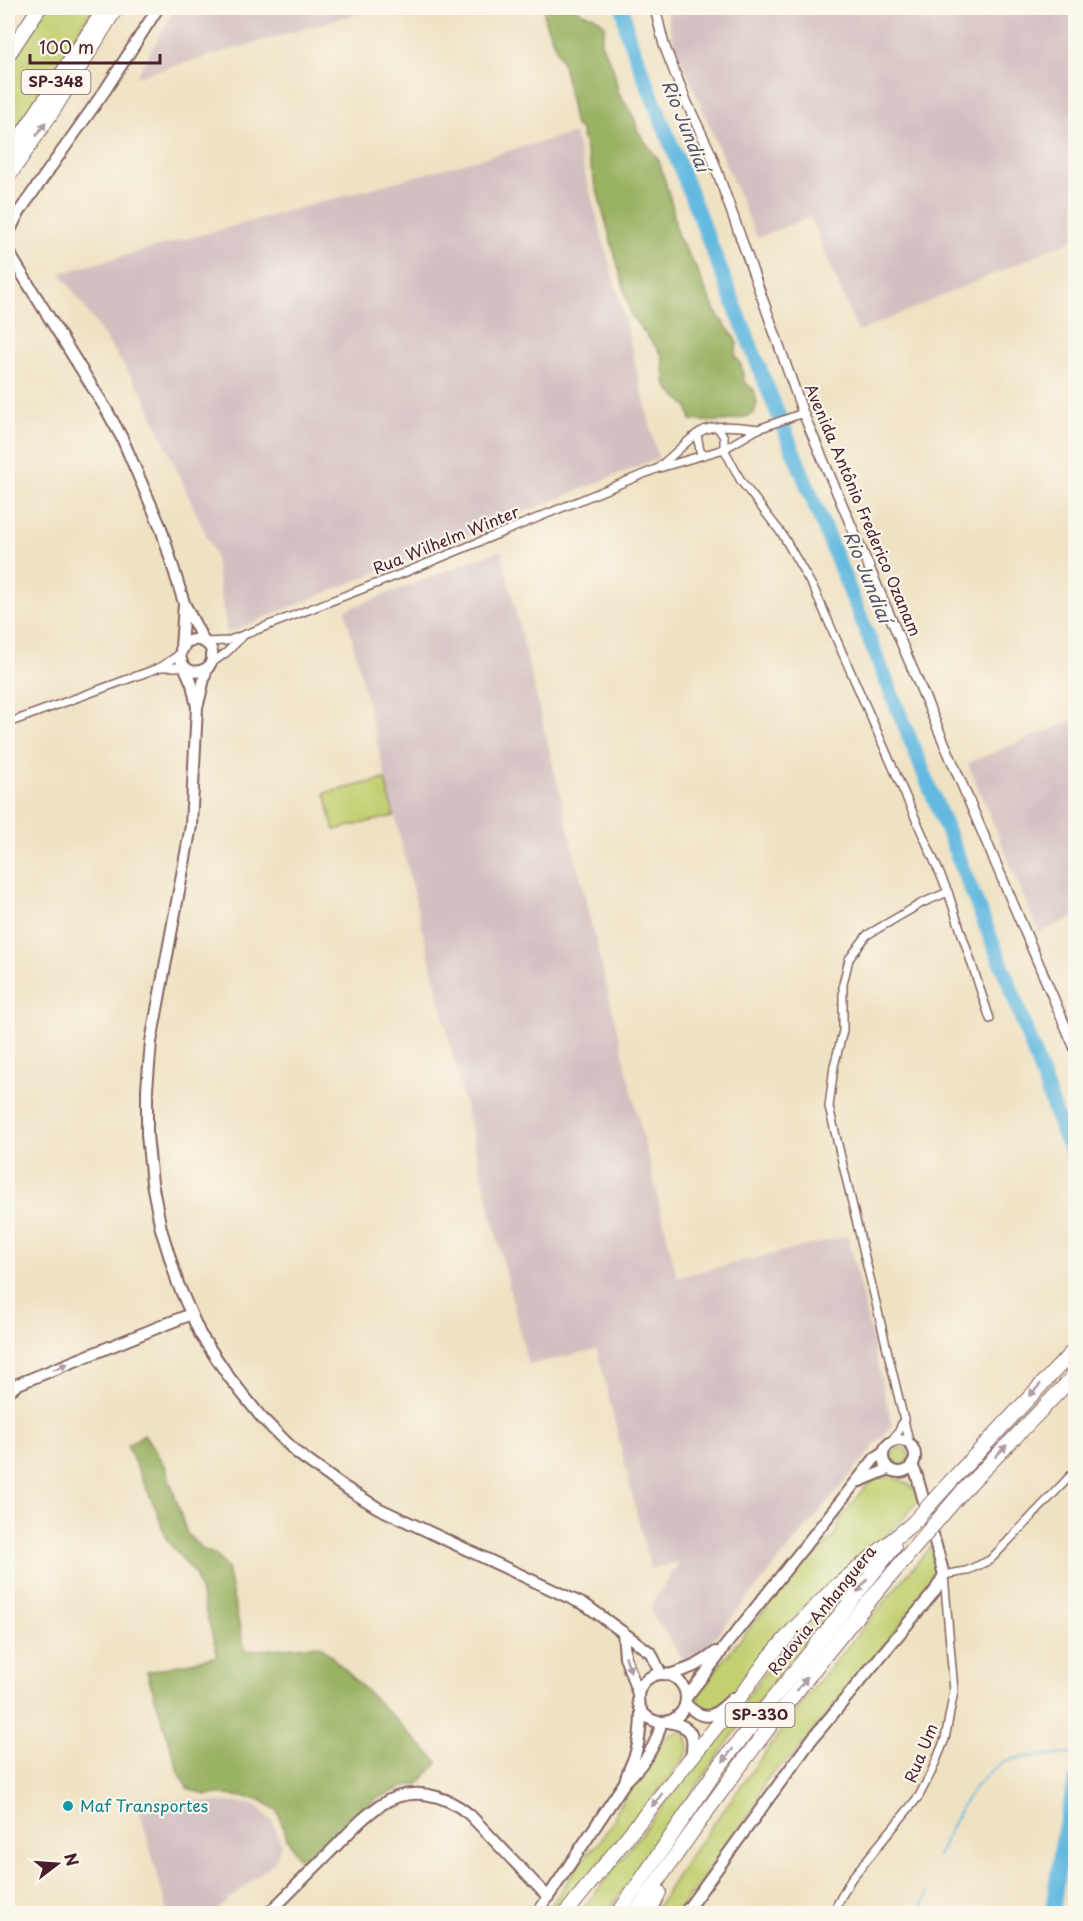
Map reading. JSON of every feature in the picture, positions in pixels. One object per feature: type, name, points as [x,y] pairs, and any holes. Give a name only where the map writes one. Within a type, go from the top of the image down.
[{"type":"highway","name":"SP-348","points":[[8,55],[39,8]]},
{"type":"highway","name":"SP-348","points":[[8,156],[105,8]]},
{"type":"highway","points":[[8,177],[54,109],[116,8]]},
{"type":"highway","name":"Rodovia Anhanguera","points":[[618,1914],[717,1770],[912,1524],[1076,1347]]},
{"type":"highway","name":"Rodovia Anhanguera","points":[[635,1914],[703,1814],[806,1678],[961,1493],[1076,1374]]},
{"type":"highway","points":[[566,1914],[734,1706],[745,1688],[811,1611],[858,1568],[912,1524]]},
{"type":"highway","points":[[648,1914],[703,1814]]},
{"type":"main road","points":[[8,234],[19,212],[106,89],[158,8]]},
{"type":"main road","points":[[8,246],[12,258],[122,438],[161,528],[184,603],[204,641],[212,651],[197,707],[191,826],[151,1042],[147,1100],[147,1135],[152,1183],[161,1229],[178,1284],[200,1334],[229,1377],[261,1417],[297,1453],[341,1485],[378,1508],[587,1606],[651,1653],[665,1674],[681,1683],[686,1701],[699,1715],[710,1715],[725,1706],[745,1688]]},
{"type":"main road","points":[[184,603],[180,653],[192,684],[197,707]]},
{"type":"main road","points":[[180,653],[183,646],[192,640],[204,641]]},
{"type":"main road","points":[[185,668],[196,672],[209,666]]},
{"type":"main road","points":[[8,1392],[18,1384],[191,1314]]},
{"type":"main road","points":[[268,1914],[362,1821],[395,1797],[410,1794],[440,1797],[456,1803],[548,1897],[625,1782],[635,1773],[659,1736],[664,1722],[681,1713],[686,1701],[722,1650],[875,1458],[883,1453],[890,1443],[900,1440],[910,1445],[915,1453],[912,1465],[944,1575],[934,1593],[812,1739],[684,1914]]},
{"type":"main road","points":[[883,1453],[883,1459],[920,1489]]},
{"type":"main road","points":[[857,1482],[912,1465]]},
{"type":"main road","points":[[622,1632],[625,1657],[641,1710],[641,1728],[636,1753],[628,1769],[625,1782]]},
{"type":"main road","points":[[638,1694],[646,1680],[693,1668],[722,1650]]},
{"type":"main road","points":[[641,1710],[653,1721],[678,1723],[691,1732],[694,1741],[691,1758]]},
{"type":"street","name":"Avenida Antônio Frederico Ozanam","points":[[655,8],[664,45],[711,154],[803,413],[1076,1051]]},
{"type":"street","points":[[656,469],[724,449],[760,429],[803,413]]},
{"type":"street","points":[[656,469],[706,429],[739,427],[760,429]]},
{"type":"street","points":[[718,428],[724,437],[724,449],[741,481],[782,534],[815,591],[948,892],[990,1019]]},
{"type":"street","points":[[697,434],[700,451],[704,455]]},
{"type":"street","name":"Rua Wilhelm Winter","points":[[204,641],[227,641],[246,634],[406,572],[656,469]]},
{"type":"street","name":"Rua Wilhelm Winter","points":[[209,666],[246,634]]},
{"type":"street","points":[[8,723],[161,667],[180,653]]},
{"type":"street","points":[[161,667],[185,668]]},
{"type":"street","points":[[910,1445],[829,1107],[834,1066],[843,1030],[843,984],[849,959],[867,935],[922,903],[948,892]]},
{"type":"street","points":[[890,1443],[899,1431],[904,1418]]},
{"type":"street","points":[[944,1575],[966,1571],[990,1560],[1076,1470]]},
{"type":"street","name":"Rua Um","points":[[832,1914],[851,1878],[918,1796],[932,1773],[945,1739],[954,1691],[944,1575]]},
{"type":"street","points":[[536,1914],[548,1897]]},
{"type":"shaded area","points":[[175,8],[377,8],[136,77]]},
{"type":"shaded area","points":[[666,8],[1075,8],[1075,239],[858,332],[810,217],[757,238],[673,40]]},
{"type":"shaded area","points":[[574,133],[623,313],[658,458],[227,633],[214,553],[143,394],[61,273]]},
{"type":"shaded area","points":[[501,550],[677,1277],[848,1236],[892,1425],[701,1654],[683,1660],[649,1609],[679,1562],[650,1569],[597,1349],[528,1365],[345,610]]},
{"type":"shaded area","points":[[1075,719],[1075,917],[1039,933],[968,763]]},
{"type":"shaded area","points":[[136,1798],[255,1804],[273,1822],[281,1845],[275,1861],[213,1913],[168,1913]]},
{"type":"green space","points":[[46,8],[93,8],[8,140],[8,66]]},
{"type":"green space","points":[[544,8],[578,8],[581,13],[594,16],[605,25],[601,43],[613,68],[619,94],[635,119],[637,130],[659,161],[672,205],[677,234],[695,266],[716,313],[735,338],[737,344],[735,356],[741,365],[744,382],[754,390],[757,403],[754,413],[723,421],[691,420],[688,407],[666,385],[662,355],[632,317],[580,128],[575,126],[564,68],[545,21]]},
{"type":"green space","points":[[385,779],[394,816],[334,830],[325,793]]},
{"type":"green space","points":[[144,1434],[166,1468],[187,1534],[202,1549],[216,1555],[227,1569],[244,1647],[247,1651],[320,1645],[438,1762],[419,1784],[407,1786],[375,1799],[342,1834],[310,1859],[298,1857],[287,1838],[277,1810],[259,1799],[219,1794],[206,1795],[187,1788],[177,1767],[147,1672],[218,1656],[196,1576],[166,1539],[157,1511],[127,1446]]},
{"type":"green space","points":[[900,1448],[906,1451],[909,1457],[906,1463],[900,1466],[894,1463],[891,1457],[894,1451]]},
{"type":"green space","points":[[887,1476],[906,1483],[920,1499],[882,1541],[787,1627],[741,1686],[726,1701],[714,1709],[700,1707],[698,1693],[702,1686],[807,1559],[820,1552],[835,1535],[841,1518],[869,1483]]},
{"type":"green space","points":[[931,1546],[936,1573],[931,1586],[792,1758],[768,1777],[758,1797],[757,1805],[677,1913],[653,1914],[690,1856],[809,1693]]},
{"type":"green space","points":[[848,1584],[851,1585],[738,1728],[607,1913],[579,1914],[783,1650],[804,1625]]},
{"type":"green space","points":[[681,1731],[686,1732],[689,1749],[683,1760],[612,1851],[557,1913],[545,1914],[586,1854],[598,1844],[614,1820],[617,1809],[663,1740]]},
{"type":"waterway","name":"Rio Jundiaí","points":[[623,8],[627,33],[759,367],[1009,983],[1063,1134],[1076,1160]]},
{"type":"waterway","points":[[938,1856],[963,1805],[990,1772],[1001,1764],[1017,1758],[1076,1754]]},
{"type":"waterway","name":"Rio Jundiaí","points":[[1052,1914],[1063,1837],[1076,1780]]},
{"type":"waterway","points":[[918,1914],[928,1893]]},
{"type":"place","name":"Maf Transportes","points":[[68,1806]]}]
